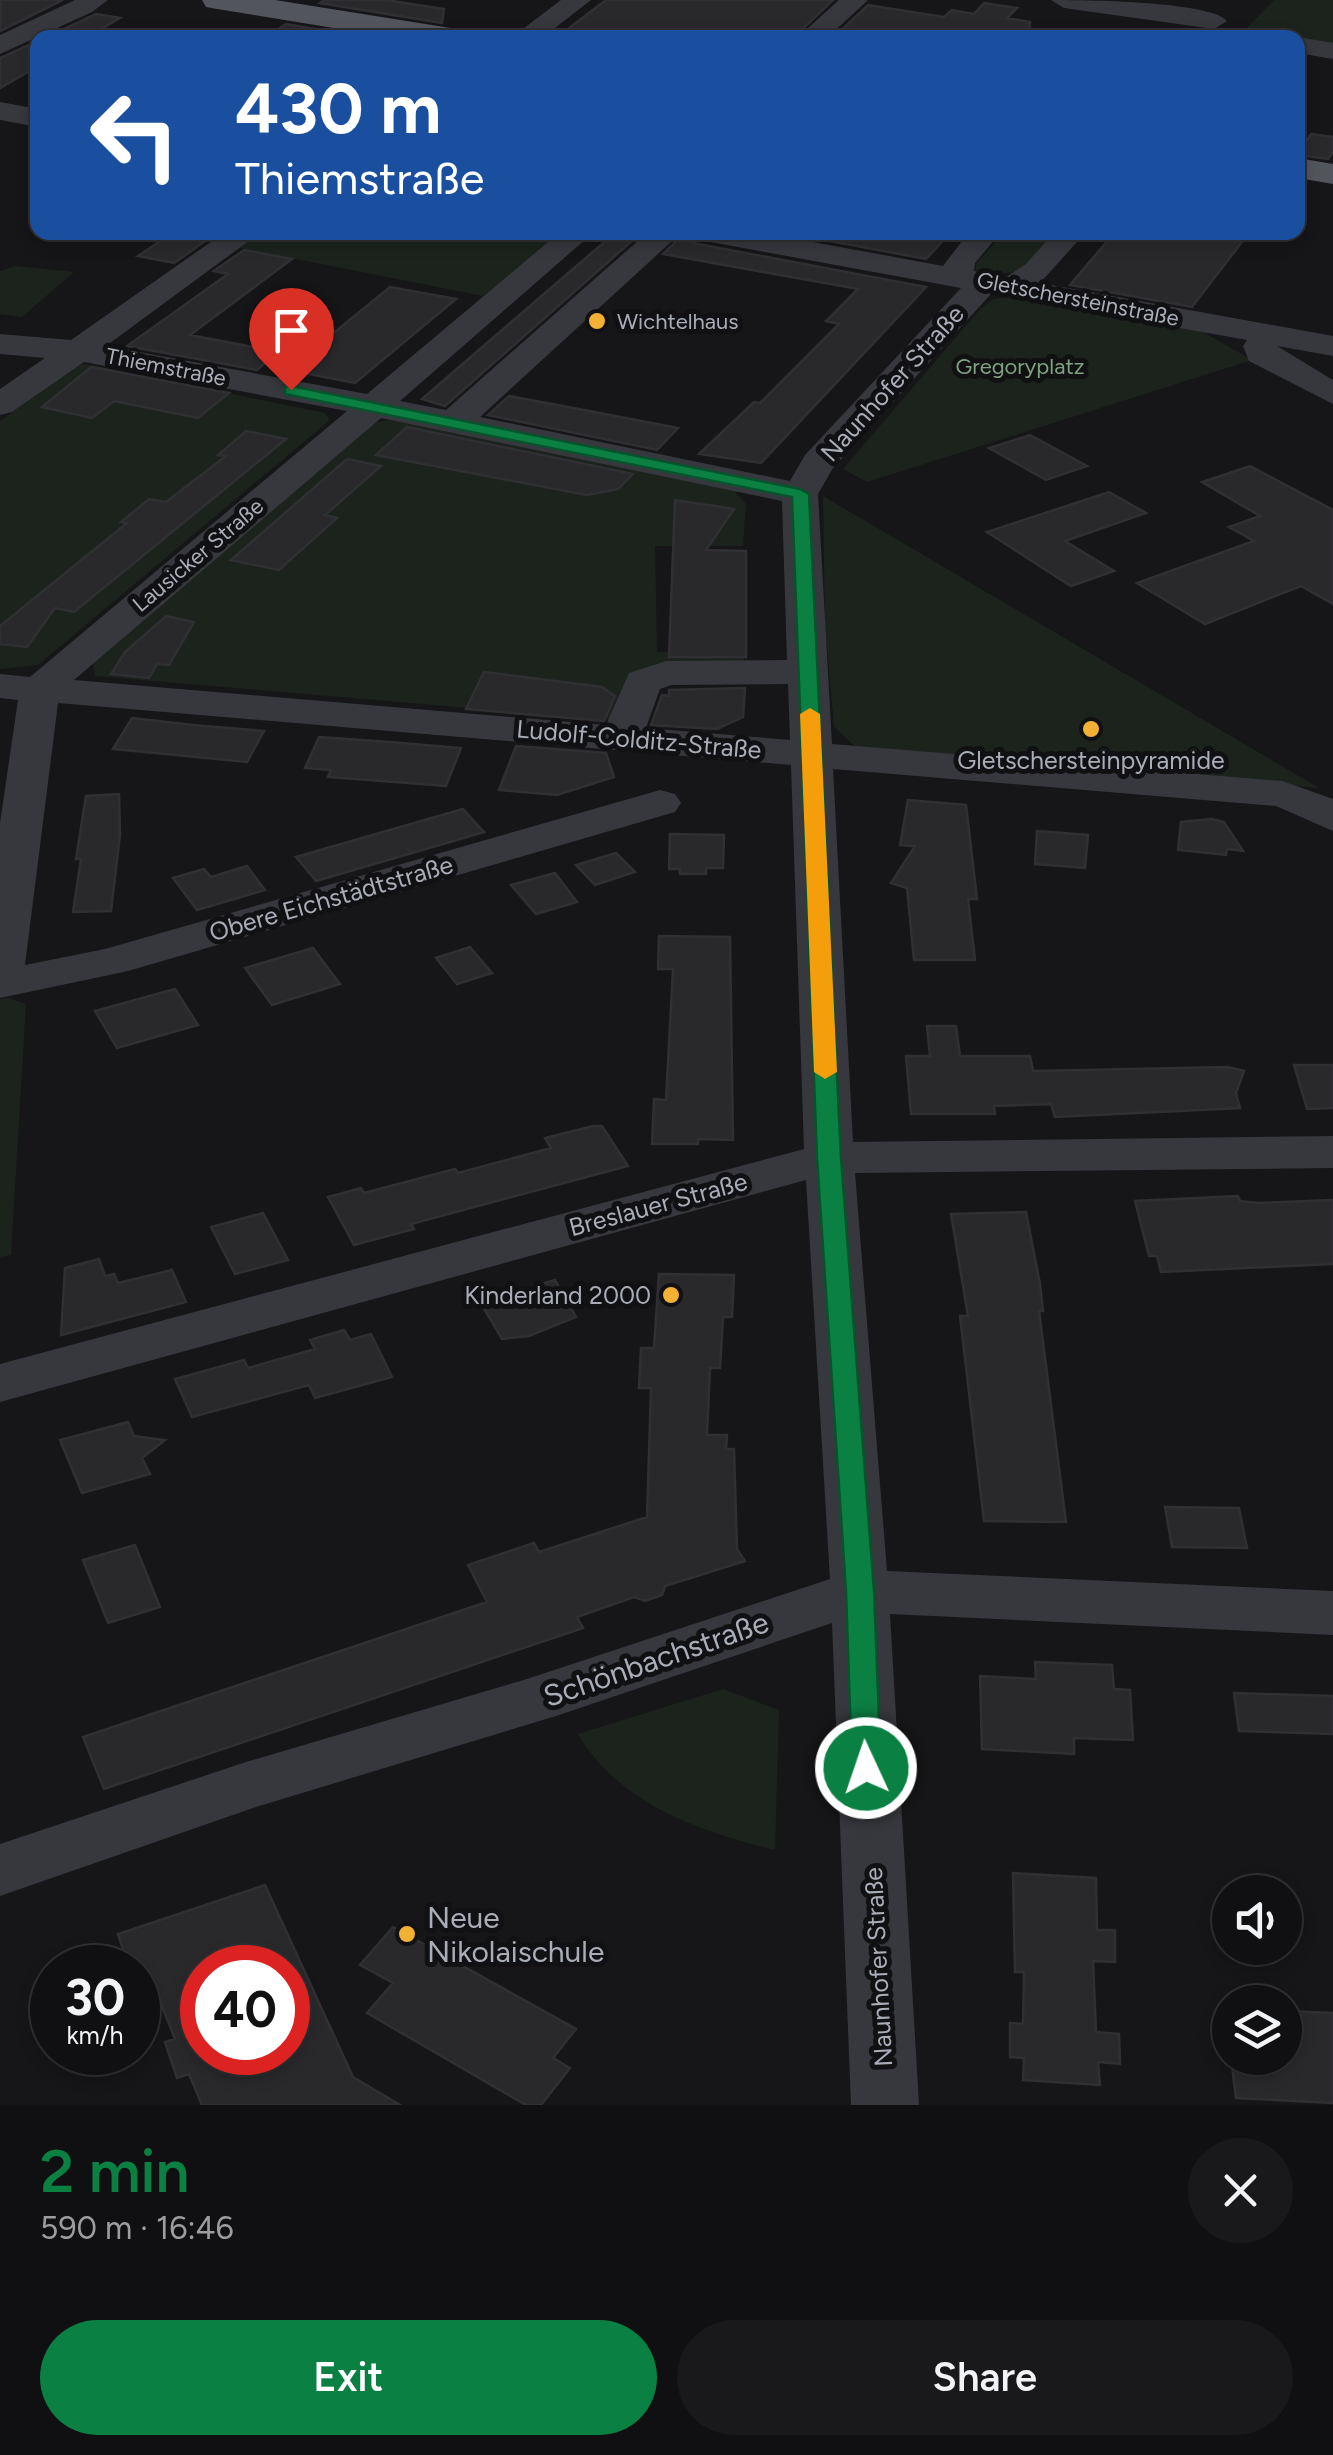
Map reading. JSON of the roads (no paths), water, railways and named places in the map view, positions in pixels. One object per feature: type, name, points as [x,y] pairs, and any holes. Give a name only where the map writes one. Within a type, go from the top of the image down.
[{"type":"main road","points":[[217,0],[406,30]]},
{"type":"main road","points":[[1305,169],[1333,174]]},
{"type":"street","points":[[0,46],[32,28],[52,25],[94,0]]},
{"type":"street","points":[[535,30],[578,0]]},
{"type":"street","points":[[819,30],[855,0]]},
{"type":"street","points":[[1064,0],[1213,23]]},
{"type":"street","points":[[1305,46],[1333,50]]},
{"type":"street","points":[[0,111],[30,117]]},
{"type":"street","points":[[0,404],[234,240]]},
{"type":"street","name":"Lausicker Straße","points":[[20,688],[374,406],[570,240]]},
{"type":"street","points":[[454,422],[658,240]]},
{"type":"street","name":"Gletschersteinstraße","points":[[752,240],[1333,346]]},
{"type":"street","name":"Naunhofer Straße","points":[[979,240],[960,261],[985,281]]},
{"type":"street","name":"Naunhofer Straße","points":[[885,2105],[860,1591],[829,1158],[800,494],[818,463],[985,281],[1037,272],[1064,240]]},
{"type":"street","points":[[1268,336],[1260,346],[1261,354],[1333,394]]},
{"type":"street","name":"Thiemstraße","points":[[0,344],[76,350],[374,406],[800,494]]},
{"type":"street","points":[[622,738],[643,682],[666,673],[809,672]]},
{"type":"street","points":[[0,981],[20,688]]},
{"type":"street","name":"Ludolf-Colditz-Straße","points":[[20,688],[1282,794],[1333,818]]},
{"type":"street","name":"Obere Eichstädtstraße","points":[[0,981],[112,961],[660,803]]},
{"type":"street","name":"Breslauer Straße","points":[[0,1382],[829,1158],[1333,1152]]},
{"type":"street","name":"Schönbachstraße","points":[[0,1870],[246,1786],[535,1700],[860,1591],[1333,1613]]},
{"type":"place","name":"Wichtelhaus","points":[[597,321]]},
{"type":"place","name":"Gletschersteinpyramide","points":[[1091,729]]},
{"type":"place","name":"Kinderland 2000","points":[[671,1295]]},
{"type":"place","name":"Neue Nikolaischule","points":[[407,1934]]},
{"type":"park label","name":"Gregoryplatz","points":[[1020,366]]}]
